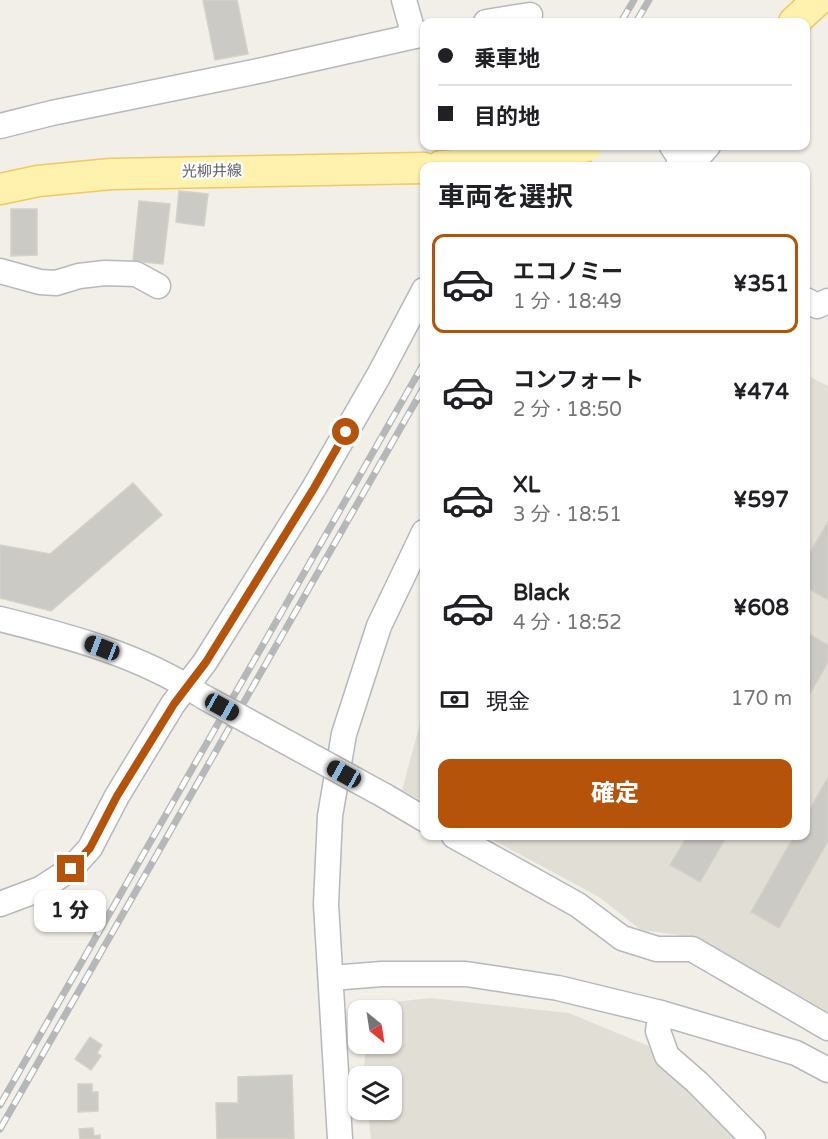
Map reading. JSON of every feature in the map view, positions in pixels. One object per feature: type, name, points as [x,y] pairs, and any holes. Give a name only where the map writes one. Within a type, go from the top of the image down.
[{"type":"main road","points":[[798,18],[818,0]]},
{"type":"main road","points":[[462,162],[521,151],[561,154],[574,150]]},
{"type":"main road","name":"光柳井線","points":[[0,189],[38,181],[111,174],[420,168]]},
{"type":"street","points":[[0,126],[419,35],[404,0]]},
{"type":"street","points":[[810,20],[825,0]]},
{"type":"street","points":[[503,18],[529,12]]},
{"type":"street","points":[[694,162],[704,150]]},
{"type":"street","points":[[0,272],[48,283],[105,273],[136,274],[158,286]]},
{"type":"street","points":[[0,904],[40,889],[71,869],[90,848],[117,796],[174,704],[195,691],[206,662],[314,488],[379,375],[420,298]]},
{"type":"street","points":[[810,302],[817,306],[828,301]]},
{"type":"street","points":[[340,1139],[327,904],[330,827],[344,734],[379,626],[420,540]]},
{"type":"street","points":[[0,619],[80,640],[145,665],[420,817]]},
{"type":"street","points":[[461,840],[578,904],[622,938],[657,949],[692,949],[828,1028]]},
{"type":"street","points":[[331,978],[382,974],[466,974],[558,988],[662,1013],[796,1053],[828,1070]]},
{"type":"street","points":[[662,1013],[658,1031],[667,1056],[698,1083],[753,1139]]},
{"type":"shaded area","points":[[810,377],[828,386],[828,1015],[789,990],[679,935],[641,930],[599,897],[493,840],[810,840]]},
{"type":"shaded area","points":[[420,724],[420,800],[402,790]]},
{"type":"shaded area","points":[[430,998],[569,1013],[651,1047],[741,1139],[371,1139],[369,1120],[402,1120],[402,1066],[364,1066],[365,1054],[402,1054],[402,1001]]},
{"type":"building","points":[[203,0],[237,0],[248,54],[215,60]]},
{"type":"building","points":[[179,191],[208,194],[204,226],[176,222]]},
{"type":"building","points":[[139,201],[170,204],[163,264],[133,261]]},
{"type":"building","points":[[11,209],[37,209],[37,255],[11,256]]},
{"type":"building","points":[[133,483],[162,515],[51,611],[0,598],[0,545],[50,554]]},
{"type":"building","points":[[828,522],[828,600],[810,589],[810,552]]},
{"type":"building","points":[[810,634],[828,645],[828,662],[810,694]]},
{"type":"building","points":[[828,777],[828,841],[779,928],[751,912],[792,840],[810,840],[810,809]]},
{"type":"building","points":[[685,840],[725,840],[700,882],[670,865]]},
{"type":"building","points":[[90,1037],[102,1045],[97,1053],[101,1056],[91,1070],[75,1059]]},
{"type":"building","points":[[292,1075],[294,1139],[217,1139],[216,1103],[238,1103],[238,1077]]},
{"type":"building","points":[[78,1084],[92,1084],[92,1092],[98,1092],[98,1111],[78,1112]]},
{"type":"building","points":[[93,1128],[94,1136],[100,1135],[100,1139],[80,1139],[79,1129]]},
{"type":"railway","points":[[623,18],[634,0]]},
{"type":"railway","points":[[638,18],[649,0]]},
{"type":"railway","points":[[539,162],[547,150]]},
{"type":"railway","points":[[554,162],[561,150]]},
{"type":"railway","points":[[0,1105],[420,370]]},
{"type":"railway","points":[[0,1129],[420,394]]},
{"type":"route","points":[[71,869],[90,848],[117,796],[174,704],[206,662],[346,432]]}]
